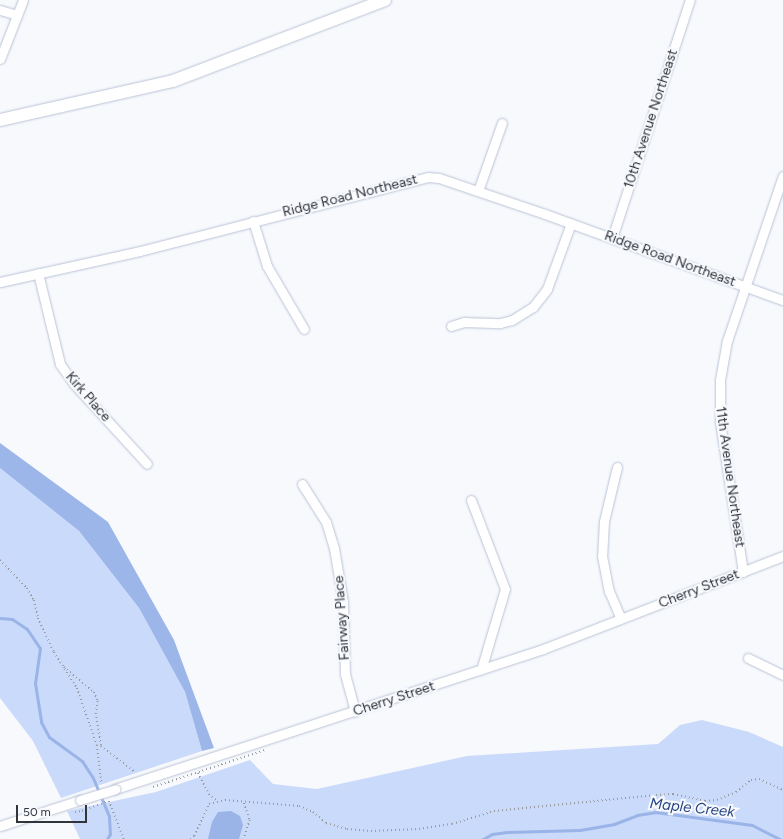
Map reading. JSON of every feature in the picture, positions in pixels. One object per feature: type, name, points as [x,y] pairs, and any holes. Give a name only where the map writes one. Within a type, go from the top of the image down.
[{"type":"main road","points":[[0,120],[173,81],[385,0]]},
{"type":"street","points":[[0,59],[23,0]]},
{"type":"street","name":"10th Avenue Northeast","points":[[612,238],[690,0]]},
{"type":"street","points":[[0,10],[17,15]]},
{"type":"street","points":[[478,191],[502,123]]},
{"type":"street","name":"11th Avenue Northeast","points":[[743,572],[719,401],[722,361],[783,176]]},
{"type":"street","name":"Ridge Road Northeast","points":[[0,282],[140,251],[416,178],[440,178],[571,223],[783,300]]},
{"type":"street","points":[[253,221],[267,266],[304,330]]},
{"type":"street","points":[[451,326],[464,322],[500,323],[512,320],[533,307],[547,289],[571,223]]},
{"type":"street","name":"Kirk Place","points":[[38,273],[60,364],[74,384],[147,464]]},
{"type":"street","points":[[617,467],[604,520],[602,556],[609,590],[621,619]]},
{"type":"street","name":"Fairway Place","points":[[302,484],[326,522],[334,548],[343,602],[345,674],[355,712]]},
{"type":"street","points":[[471,500],[505,589],[481,670]]},
{"type":"street","name":"Cherry Street","points":[[0,826],[481,670],[621,619],[783,556]]},
{"type":"street","points":[[748,658],[783,675]]},
{"type":"path","points":[[0,560],[27,588],[34,600],[38,618],[60,662],[77,688],[97,745],[104,788]]},
{"type":"path","points":[[60,662],[94,692],[98,701],[96,713],[101,746],[129,766],[140,781]]},
{"type":"path","points":[[194,764],[209,794],[217,801]]},
{"type":"path","points":[[190,839],[194,836],[209,804],[217,801],[299,806],[313,812],[326,823],[348,829],[371,831],[419,829],[452,824],[494,811],[656,795],[673,794],[705,801],[717,800],[736,792],[751,780],[759,779],[783,790]]},
{"type":"path","points":[[107,795],[124,839]]},
{"type":"path","points":[[82,811],[110,801]]},
{"type":"path","points":[[244,803],[250,820],[244,839]]},
{"type":"shaded area","points":[[0,443],[108,522],[174,640],[214,748],[202,751],[185,692],[139,608],[79,531],[0,468]]},
{"type":"shaded area","points":[[0,468],[79,531],[139,608],[185,692],[202,751],[61,798],[33,741],[0,698]]},
{"type":"shaded area","points":[[702,720],[749,732],[783,747],[783,839],[80,839],[67,811],[156,792],[250,760],[273,784],[317,789],[467,756],[658,744],[680,725]]},
{"type":"shaded area","points":[[231,811],[240,816],[243,825],[239,839],[208,839],[212,822],[218,812]]},
{"type":"waterway","name":"Maple Creek","points":[[0,618],[12,619],[27,629],[40,648],[35,683],[41,722],[49,737],[82,761],[93,778],[109,816],[110,834],[107,839]]},
{"type":"waterway","name":"Maple Creek","points":[[483,839],[492,834],[507,832],[580,830],[614,824],[637,815],[655,812],[752,825],[780,839]]}]
